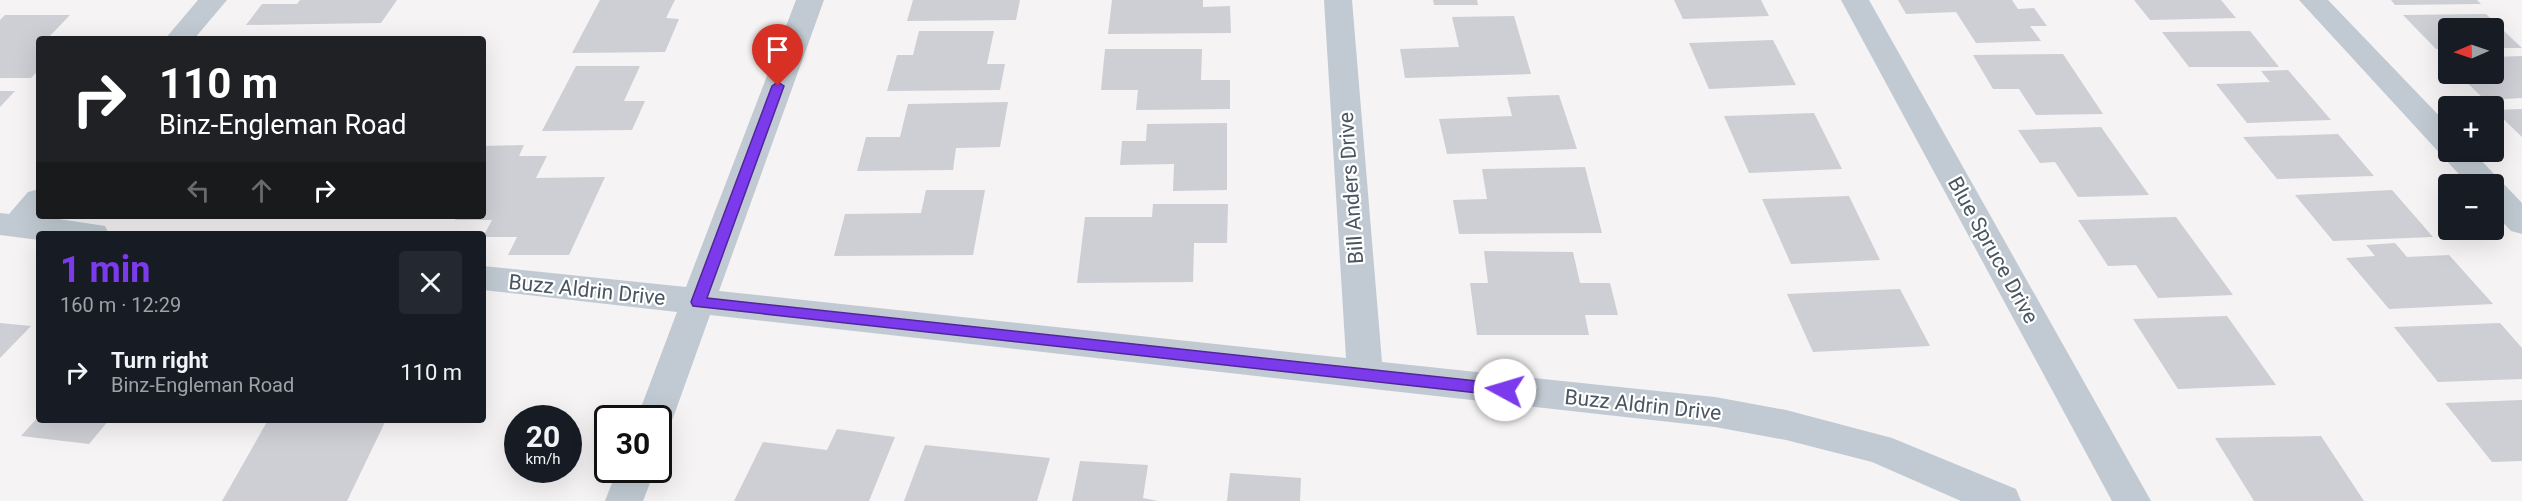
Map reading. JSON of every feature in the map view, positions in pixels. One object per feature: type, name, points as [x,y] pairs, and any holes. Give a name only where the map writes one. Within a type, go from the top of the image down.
[{"type":"street","points":[[182,36],[213,0]]},
{"type":"street","points":[[660,405],[810,0]]},
{"type":"street","name":"Bill Anders Drive","points":[[1338,0],[1365,375]]},
{"type":"street","name":"Blue Spruce Drive","points":[[1855,0],[2132,501]]},
{"type":"street","points":[[2313,0],[2438,133]]},
{"type":"street","points":[[2465,162],[2476,174]]},
{"type":"street","points":[[9,225],[36,202]]},
{"type":"street","points":[[2504,203],[2522,222]]},
{"type":"street","points":[[9,225],[65,231]]},
{"type":"street","name":"Buzz Aldrin Drive","points":[[486,278],[1715,412],[1786,425],[1879,449],[2002,501]]},
{"type":"street","points":[[624,501],[631,483]]},
{"type":"building","points":[[300,0],[397,0],[381,23],[246,25],[262,4],[297,4]]},
{"type":"building","points":[[600,0],[675,0],[666,18],[679,19],[665,52],[572,53]]},
{"type":"building","points":[[913,0],[1020,0],[1016,20],[907,21]]},
{"type":"building","points":[[1112,0],[1203,0],[1203,7],[1230,6],[1231,33],[1108,34]]},
{"type":"building","points":[[1433,0],[1477,0],[1478,5],[1434,5]]},
{"type":"building","points":[[1674,0],[1761,0],[1769,16],[1683,19]]},
{"type":"building","points":[[1898,0],[2012,0],[2018,9],[2034,8],[2047,26],[2030,26],[2041,41],[1976,43],[1956,12],[1906,14]]},
{"type":"building","points":[[2134,0],[2221,0],[2236,18],[2150,20]]},
{"type":"building","points":[[2391,0],[2477,0],[2481,4],[2395,5]]},
{"type":"building","points":[[2486,14],[2490,18],[2438,18],[2438,49],[2436,49],[2403,15]]},
{"type":"building","points":[[5,15],[70,15],[50,36],[36,36],[36,73],[31,78],[0,78],[0,20]]},
{"type":"building","points":[[1514,16],[1531,74],[1405,78],[1400,49],[1459,47],[1452,17]]},
{"type":"building","points":[[919,31],[994,31],[987,64],[1005,64],[1000,90],[887,91],[897,55],[913,55]]},
{"type":"building","points":[[2250,31],[2279,67],[2189,67],[2162,32]]},
{"type":"building","points":[[2504,31],[2522,48],[2504,48]]},
{"type":"building","points":[[1773,40],[1796,85],[1709,89],[1689,43]]},
{"type":"building","points":[[1105,49],[1202,49],[1201,80],[1230,80],[1230,109],[1136,110],[1138,90],[1101,90]]},
{"type":"building","points":[[2063,54],[2103,114],[2036,115],[2019,89],[1993,89],[1973,55]]},
{"type":"building","points":[[2522,56],[2522,98],[2504,99],[2504,96],[2481,96],[2468,84],[2504,84],[2504,57]]},
{"type":"building","points":[[576,66],[640,66],[624,101],[645,101],[632,130],[542,131]]},
{"type":"building","points":[[2288,70],[2331,120],[2247,123],[2216,84],[2270,82],[2261,71]]},
{"type":"building","points":[[0,91],[15,91],[0,107]]},
{"type":"building","points":[[1559,95],[1577,149],[1447,154],[1439,119],[1512,116],[1507,97]]},
{"type":"building","points":[[1008,102],[1000,147],[956,148],[953,170],[857,171],[866,137],[900,137],[908,104]]},
{"type":"building","points":[[2522,109],[2522,137],[2504,120],[2504,110]]},
{"type":"building","points":[[1814,113],[1842,169],[1749,173],[1724,116]]},
{"type":"building","points":[[1227,123],[1227,190],[1173,191],[1174,164],[1120,165],[1122,141],[1146,141],[1147,124]]},
{"type":"building","points":[[2101,127],[2149,195],[2078,197],[2055,162],[2040,163],[2018,130]]},
{"type":"building","points":[[2338,134],[2374,176],[2277,179],[2243,137]]},
{"type":"building","points":[[524,145],[519,156],[547,156],[536,178],[605,177],[569,255],[508,255],[517,237],[486,237],[486,231],[492,220],[455,220],[486,219],[486,146]]},
{"type":"building","points":[[1585,167],[1602,233],[1459,234],[1453,200],[1487,199],[1482,169]]},
{"type":"building","points":[[926,190],[985,190],[973,255],[834,256],[845,214],[921,213]]},
{"type":"building","points":[[2392,190],[2433,237],[2333,241],[2295,195]]},
{"type":"building","points":[[1849,196],[1880,260],[1791,264],[1762,199]]},
{"type":"building","points":[[1153,204],[1228,204],[1227,243],[1194,243],[1193,282],[1077,283],[1085,217],[1152,217]]},
{"type":"building","points":[[2176,217],[2233,295],[2158,298],[2136,265],[2108,266],[2078,220]]},
{"type":"building","points":[[2395,243],[2407,257],[2449,255],[2493,304],[2389,309],[2346,258],[2375,256],[2366,245]]},
{"type":"building","points":[[1484,251],[1573,252],[1580,283],[1610,283],[1618,315],[1585,315],[1589,335],[1477,335],[1470,283],[1488,283]]},
{"type":"building","points":[[1900,289],[1930,346],[1813,352],[1787,294]]},
{"type":"building","points":[[2227,316],[2276,385],[2178,389],[2133,319]]},
{"type":"building","points":[[0,323],[31,326],[0,358]]},
{"type":"building","points":[[2500,323],[2522,348],[2522,379],[2438,382],[2394,327]]},
{"type":"building","points":[[2522,400],[2522,461],[2492,462],[2445,403]]},
{"type":"building","points":[[36,419],[36,423],[106,423],[89,444],[21,436]]},
{"type":"building","points":[[266,423],[385,423],[347,501],[222,501]]},
{"type":"building","points":[[837,429],[895,437],[869,501],[734,501],[763,442],[827,450]]},
{"type":"building","points":[[2321,436],[2364,501],[2254,501],[2215,438]]},
{"type":"building","points":[[925,445],[1050,458],[1037,501],[904,501]]},
{"type":"building","points":[[1080,461],[1148,465],[1143,498],[1158,501],[1072,501]]},
{"type":"building","points":[[1230,473],[1301,478],[1300,501],[1227,501]]},
{"type":"route","points":[[778,86],[698,302],[1505,390]]}]
